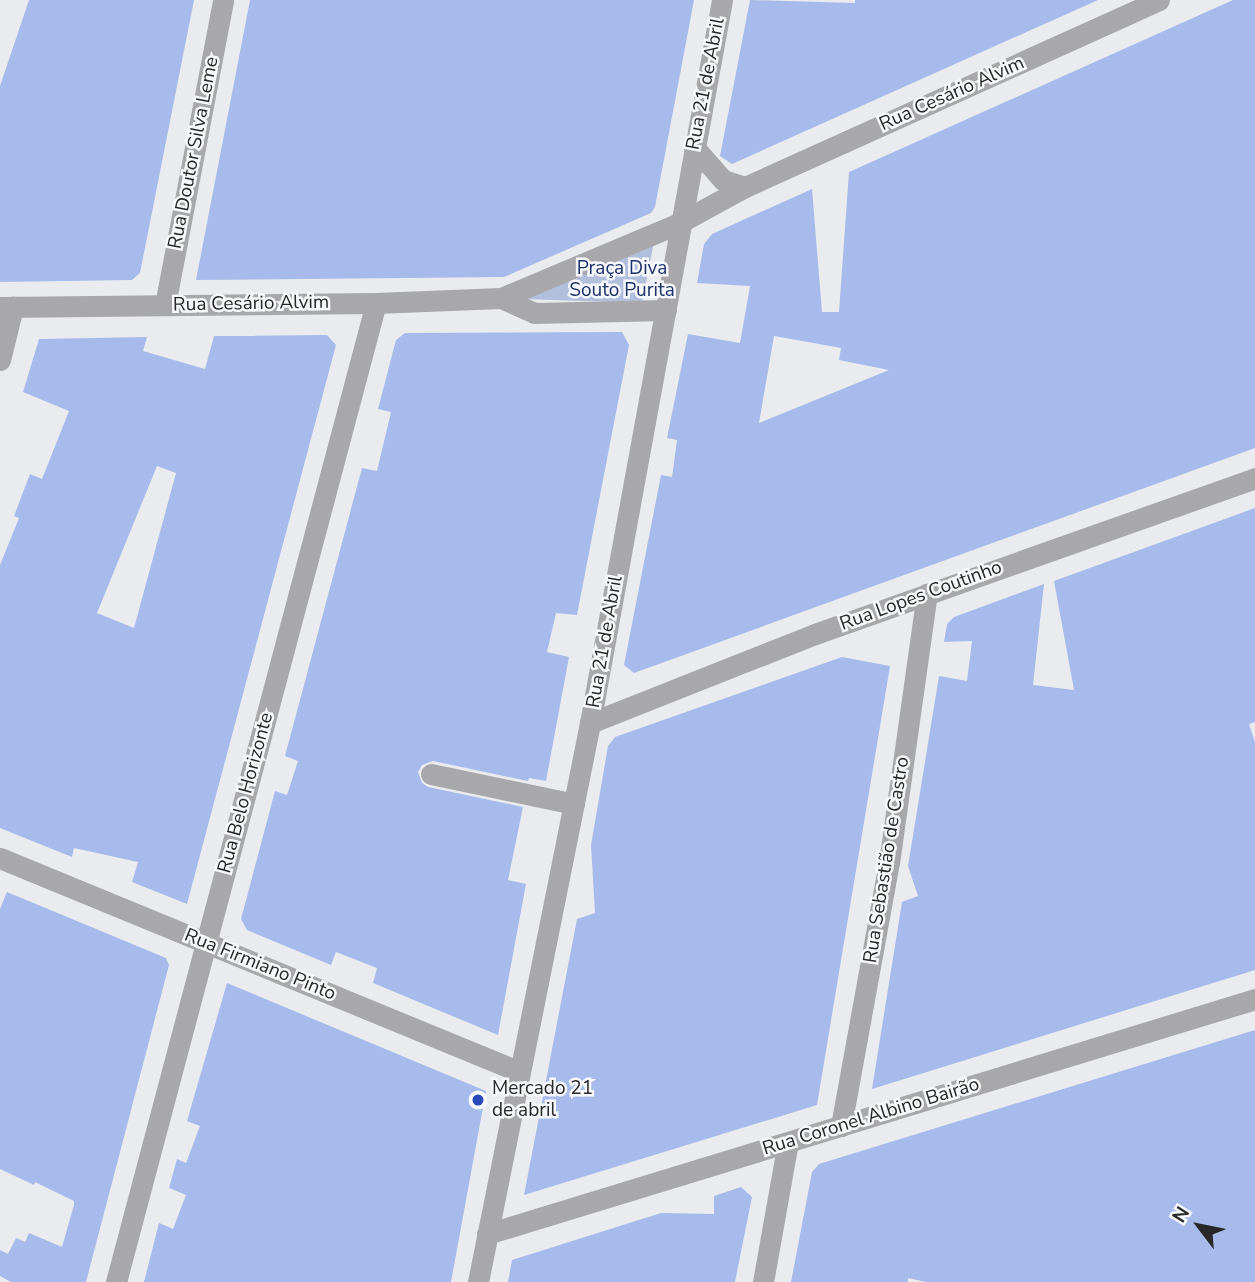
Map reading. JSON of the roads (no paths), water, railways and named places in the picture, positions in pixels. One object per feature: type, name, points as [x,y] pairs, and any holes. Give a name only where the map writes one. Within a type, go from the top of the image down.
[{"type":"street","name":"Rua Doutor Silva Leme","points":[[165,305],[223,0]]},
{"type":"street","name":"Rua 21 de Abril","points":[[478,1282],[590,723],[666,310],[679,223],[722,0]]},
{"type":"street","name":"Rua Cesário Alvim","points":[[7,307],[376,303],[501,298],[679,223],[746,187],[1159,0]]},
{"type":"street","points":[[694,147],[723,180],[746,187]]},
{"type":"street","name":"Rua Cesário Alvim","points":[[501,298],[534,313],[666,310]]},
{"type":"street","name":"Rua Belo Horizonte","points":[[116,1282],[376,303]]},
{"type":"street","points":[[0,360],[7,307]]},
{"type":"street","name":"Rua Lopes Coutinho","points":[[590,723],[815,634],[1255,478]]},
{"type":"street","name":"Rua Sebastião de Castro","points":[[841,1126],[889,863],[927,594]]},
{"type":"street","points":[[431,774],[574,804]]},
{"type":"street","name":"Rua Firmiano Pinto","points":[[0,858],[520,1072]]},
{"type":"street","name":"Rua Coronel Albino Bairão","points":[[488,1234],[1255,999]]},
{"type":"street","points":[[762,1282],[788,1142]]},
{"type":"place","name":"Mercado 21 de abril","points":[[478,1100]]},
{"type":"park label","name":"Praça Diva Souto Purita","points":[[622,280]]}]
